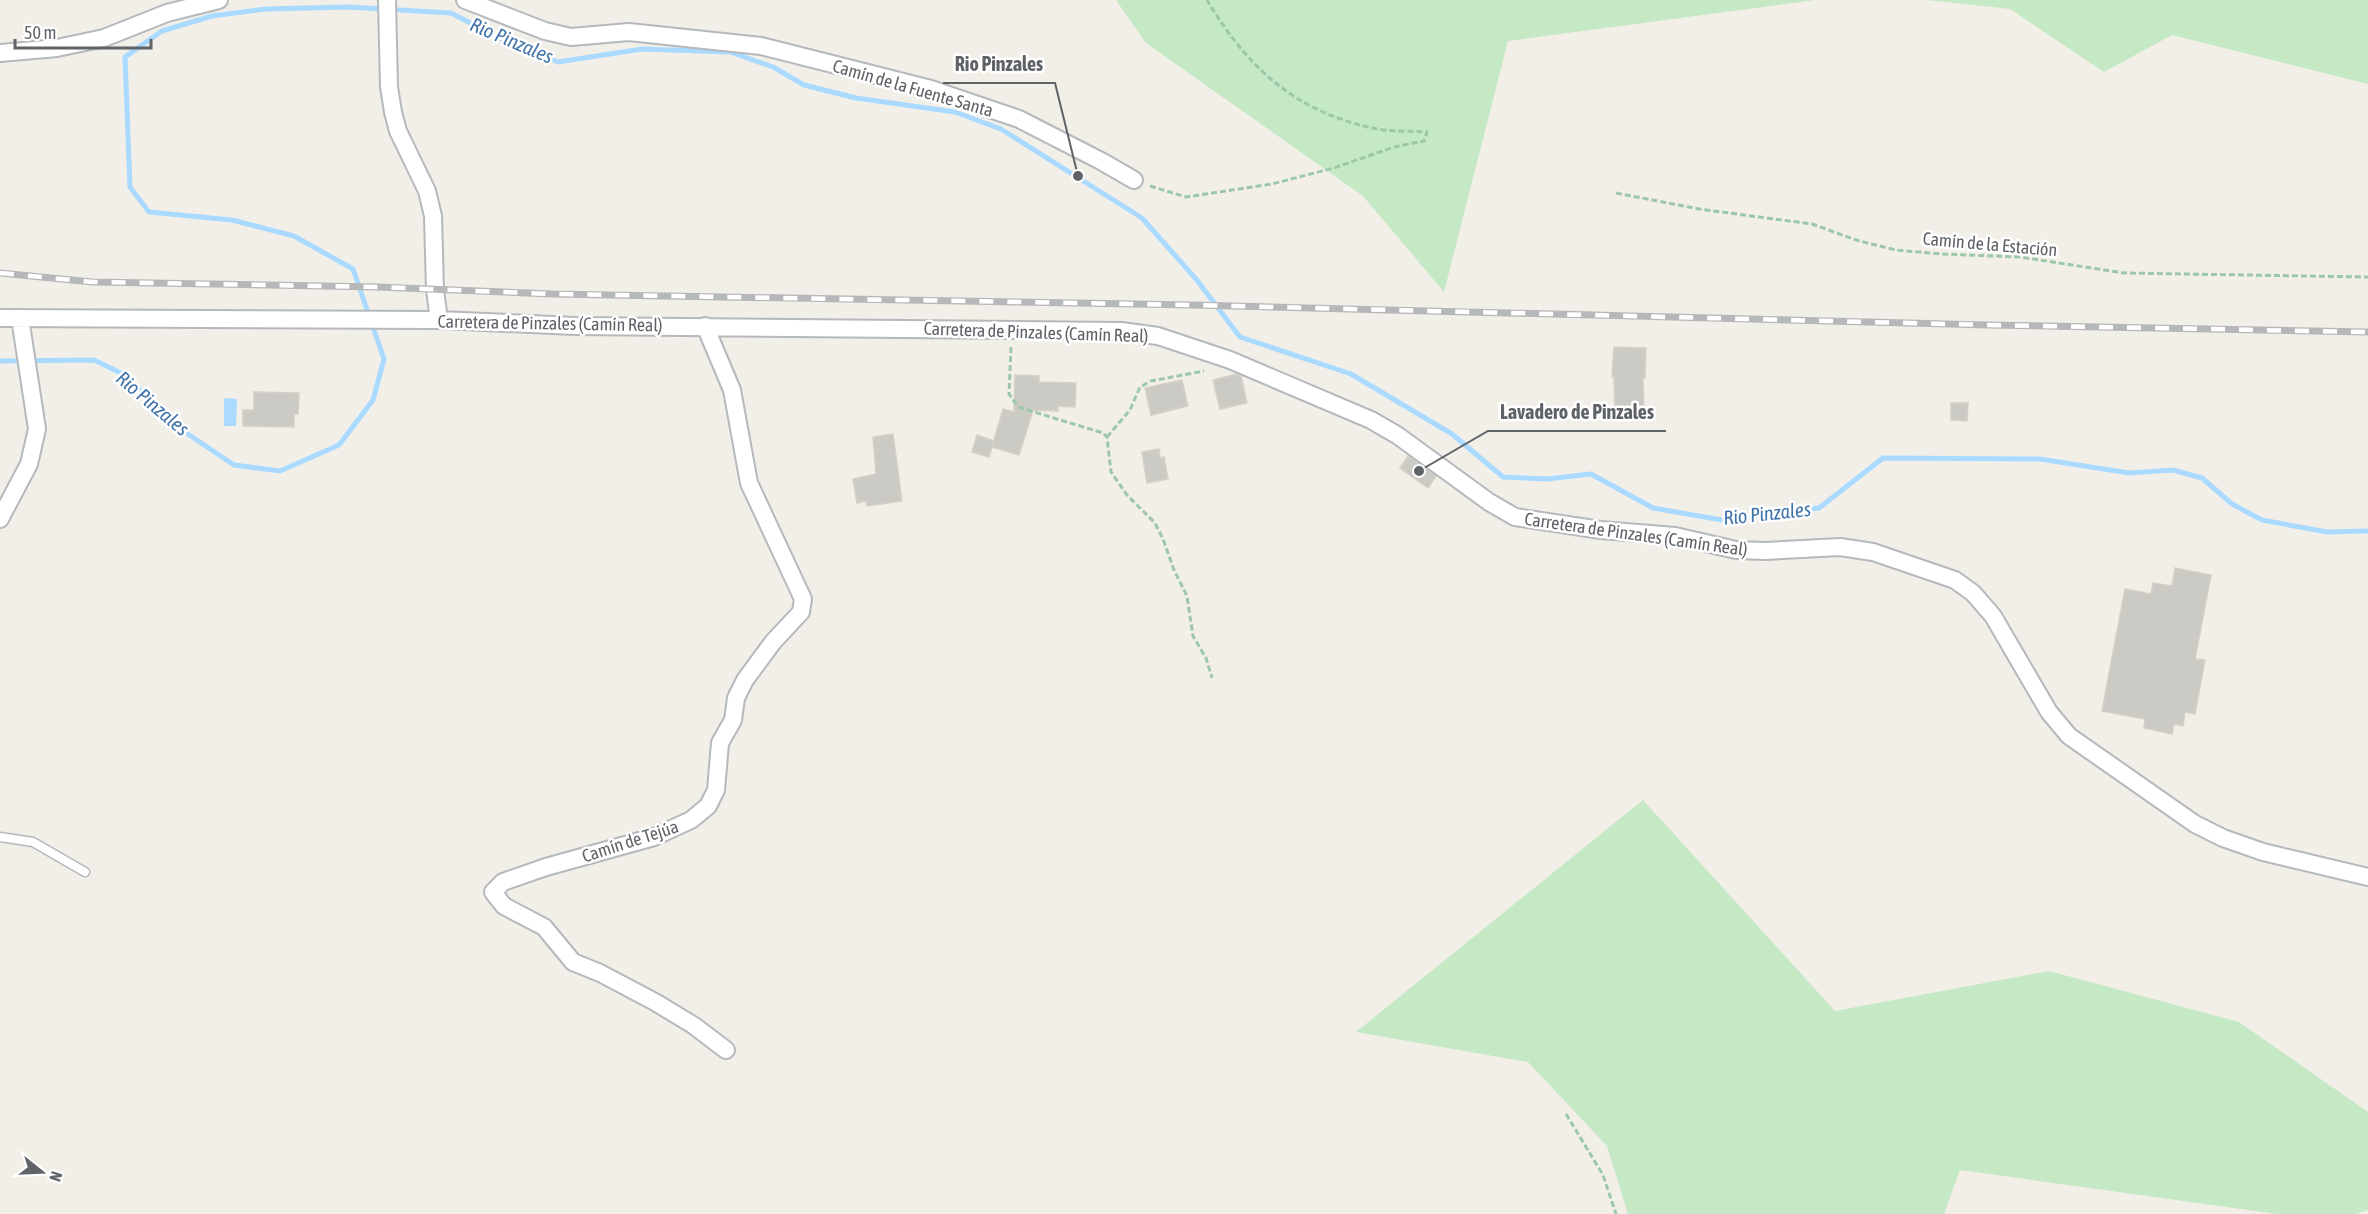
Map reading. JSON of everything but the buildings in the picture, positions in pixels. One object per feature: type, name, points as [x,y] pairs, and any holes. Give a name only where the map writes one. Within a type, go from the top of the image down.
[{"type":"street","points":[[0,53],[57,48],[104,38],[167,13],[219,0]]},
{"type":"street","points":[[387,0],[389,87],[398,131],[427,191],[433,216],[438,320]]},
{"type":"street","name":"Camín de la Fuente Santa","points":[[465,0],[545,31],[570,36],[629,33],[761,46],[931,89],[1019,119],[1134,180]]},
{"type":"street","name":"Carretera de Pinzales (Camín Real)","points":[[0,318],[438,320],[575,326],[1012,330],[1121,332],[1149,335],[1230,360],[1371,420],[1397,435],[1489,502],[1515,517],[1601,530],[1675,536],[1736,550],[1765,551],[1840,547],[1862,550],[1955,580],[1974,593],[1993,616],[2049,712],[2069,736],[2195,824],[2223,838],[2263,852],[2368,877]]},
{"type":"street","points":[[0,519],[29,464],[37,429],[20,318]]},
{"type":"street","name":"Camín de Tejúa","points":[[705,326],[732,390],[749,483],[803,599],[801,612],[773,642],[745,680],[736,698],[733,720],[720,743],[716,790],[708,806],[691,820],[654,837],[546,867],[503,882],[493,892],[504,906],[544,927],[573,962],[600,973],[655,1002],[693,1025],[726,1050]]},
{"type":"lane","points":[[0,837],[33,842],[85,872]]},
{"type":"path","points":[[1134,180],[1186,197],[1262,185],[1334,168],[1394,147],[1424,141],[1427,132],[1375,128],[1332,117],[1299,100],[1265,76],[1219,20],[1207,0]]},
{"type":"path","name":"Camín de la Estación","points":[[1616,193],[1699,209],[1812,224],[1859,241],[1896,250],[2020,256],[2124,273],[2368,277]]},
{"type":"path","points":[[1012,330],[1009,394],[1018,407],[1103,433],[1107,437],[1111,472],[1126,495],[1155,523],[1163,539],[1174,570],[1187,596],[1193,636],[1206,658],[1212,678]]},
{"type":"path","points":[[1107,437],[1130,410],[1140,387],[1151,381],[1214,369],[1230,360]]},
{"type":"path","points":[[1566,1114],[1603,1175],[1616,1214]]},
{"type":"green space","points":[[1116,0],[1815,0],[1508,41],[1444,292],[1363,196],[1146,43]]},
{"type":"green space","points":[[1927,0],[2368,0],[2368,84],[2172,35],[2104,72],[2010,9]]},
{"type":"green space","points":[[1643,800],[1835,1011],[2049,971],[2239,1022],[2368,1112],[2368,1210],[2356,1214],[2277,1214],[1960,1170],[1944,1214],[1628,1214],[1607,1146],[1528,1062],[1356,1032]]},
{"type":"water","points":[[224,398],[237,399],[236,426],[224,426]]},
{"type":"waterway","name":"Rio Pinzales","points":[[0,361],[94,360],[125,375],[176,426],[234,465],[280,471],[339,445],[373,400],[384,359],[353,269],[294,236],[232,220],[149,212],[130,187],[125,57],[162,31],[212,16],[266,9],[348,7],[451,13],[509,43],[558,62],[642,49],[730,52],[773,67],[804,85],[856,98],[955,112],[1001,129],[1142,218],[1196,279],[1240,337],[1351,374],[1452,434],[1503,477],[1547,479],[1591,474],[1653,508],[1722,520],[1819,508],[1883,458],[2040,459],[2129,473],[2173,470],[2202,478],[2232,504],[2262,520],[2327,532],[2368,531]]},
{"type":"railway","points":[[0,273],[92,282],[378,287],[553,294],[1193,305],[2368,332]]},
{"type":"place","name":"Rio Pinzales","points":[[1078,176]]},
{"type":"place","name":"Lavadero de Pinzales","points":[[1419,471]]}]
